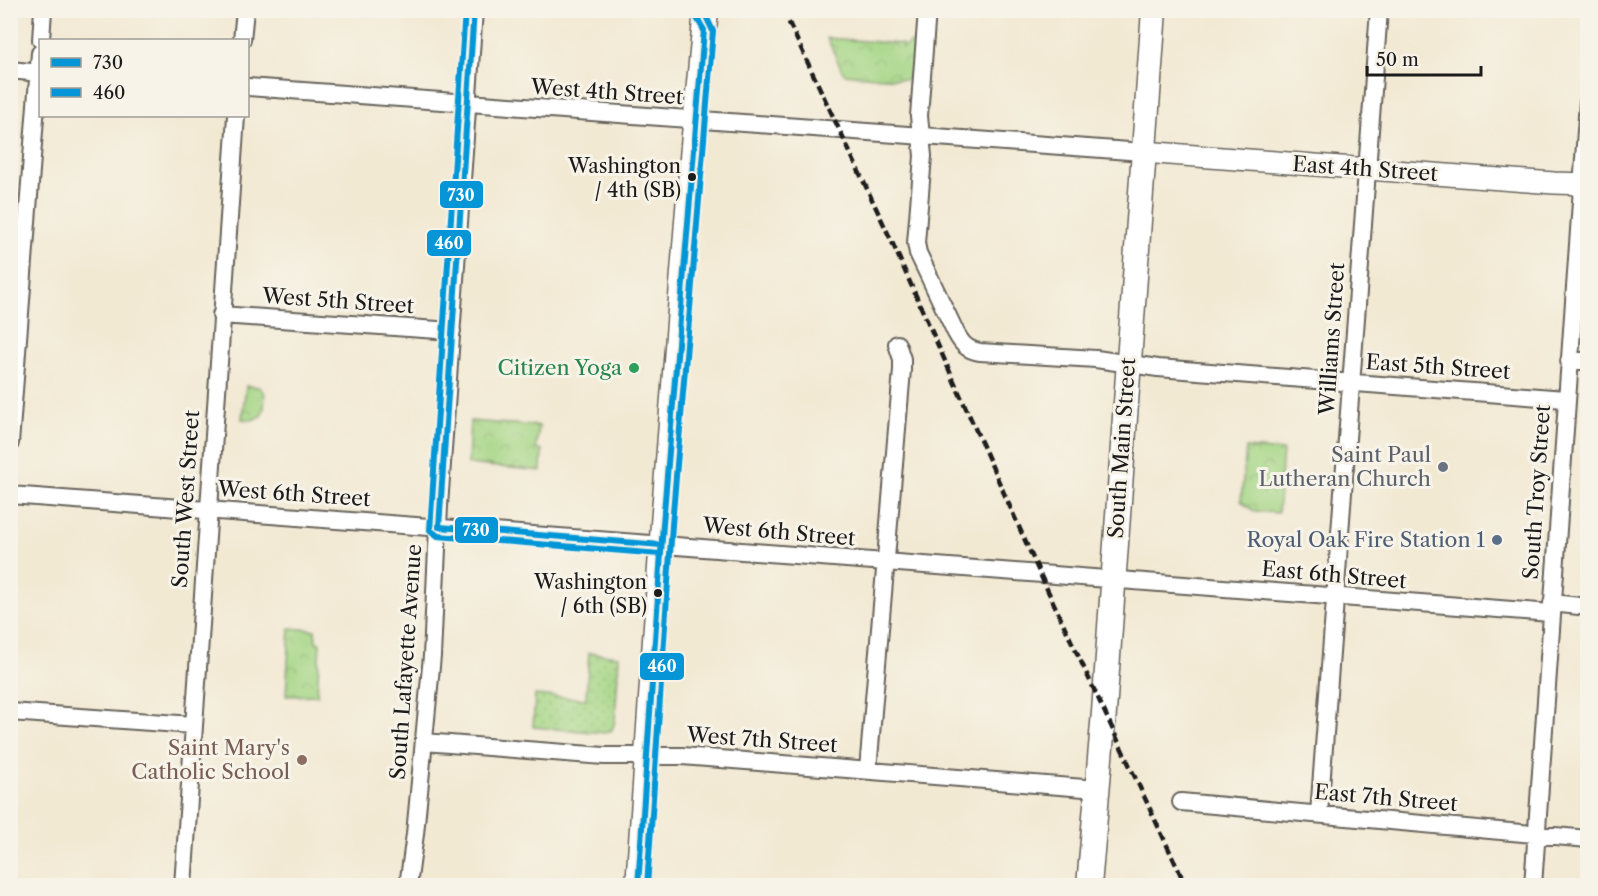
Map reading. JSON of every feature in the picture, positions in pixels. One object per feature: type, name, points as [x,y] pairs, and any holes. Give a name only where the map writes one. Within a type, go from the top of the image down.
[{"type":"main road","name":"South Main Street","points":[[1089,885],[1154,10]]},
{"type":"main road","points":[[638,885],[661,545],[695,120],[700,17]]},
{"type":"street","points":[[41,39],[43,10]]},
{"type":"street","points":[[242,39],[244,10]]},
{"type":"street","name":"South Lafayette Avenue","points":[[408,885],[432,656],[474,10]]},
{"type":"street","points":[[927,10],[919,116],[923,156],[916,243],[918,253],[962,344],[980,352],[1096,359],[1128,364]]},
{"type":"street","name":"Williams Street","points":[[1319,814],[1379,10]]},
{"type":"street","points":[[10,70],[39,73]]},
{"type":"street","points":[[10,442],[39,85]]},
{"type":"street","name":"West 4th Street","points":[[249,87],[1143,152]]},
{"type":"street","name":"South Troy Street","points":[[1533,885],[1565,399],[1584,184],[1587,102]]},
{"type":"street","name":"South West Street","points":[[183,885],[236,117]]},
{"type":"street","name":"East 4th Street","points":[[1143,152],[1584,184]]},
{"type":"street","name":"West 5th Street","points":[[221,315],[452,331]]},
{"type":"street","points":[[868,770],[902,370],[902,359],[897,344]]},
{"type":"street","points":[[1569,361],[1587,360]]},
{"type":"street","name":"East 5th Street","points":[[1128,364],[1565,399]]},
{"type":"street","name":"West 6th Street","points":[[10,495],[1113,580]]},
{"type":"street","name":"East 6th Street","points":[[1113,580],[1335,598],[1552,608],[1587,607]]},
{"type":"street","points":[[10,712],[193,725]]},
{"type":"street","name":"West 7th Street","points":[[424,741],[604,756],[682,756],[1097,789]]},
{"type":"street","name":"East 7th Street","points":[[1181,801],[1587,839]]},
{"type":"green space","points":[[827,38],[902,44],[902,48],[911,42],[916,46],[914,67],[909,73],[908,80],[844,74]]},
{"type":"green space","points":[[246,386],[259,387],[265,394],[261,416],[252,420],[242,419]]},
{"type":"green space","points":[[470,421],[539,426],[536,449],[542,450],[541,471],[468,464]]},
{"type":"green space","points":[[1246,448],[1283,451],[1278,513],[1254,511],[1241,501]]},
{"type":"green space","points":[[290,628],[315,630],[316,642],[320,643],[317,695],[286,696]]},
{"type":"green space","points":[[589,653],[619,656],[615,721],[612,730],[606,733],[533,727],[535,695],[586,699]]},
{"type":"railway","points":[[783,10],[892,242],[1040,574],[1186,886]]},
{"type":"transit line","name":"460","points":[[465,10],[430,530],[438,536],[660,554]]},
{"type":"transit line","name":"730","points":[[474,10],[439,527],[661,545]]},
{"type":"transit line","name":"730","points":[[638,886],[663,524],[704,30],[692,10]]},
{"type":"transit line","name":"460","points":[[647,886],[672,525],[713,31],[703,10]]},
{"type":"place","name":"Washington / 4th (SB)","points":[[692,177]]},
{"type":"place","name":"Citizen Yoga","points":[[634,368]]},
{"type":"place","name":"Saint Paul Lutheran Church","points":[[1443,467]]},
{"type":"place","name":"Royal Oak Fire Station 1","points":[[1497,540]]},
{"type":"place","name":"Washington / 6th (SB)","points":[[658,593]]},
{"type":"place","name":"Saint Mary's Catholic School","points":[[302,760]]}]
